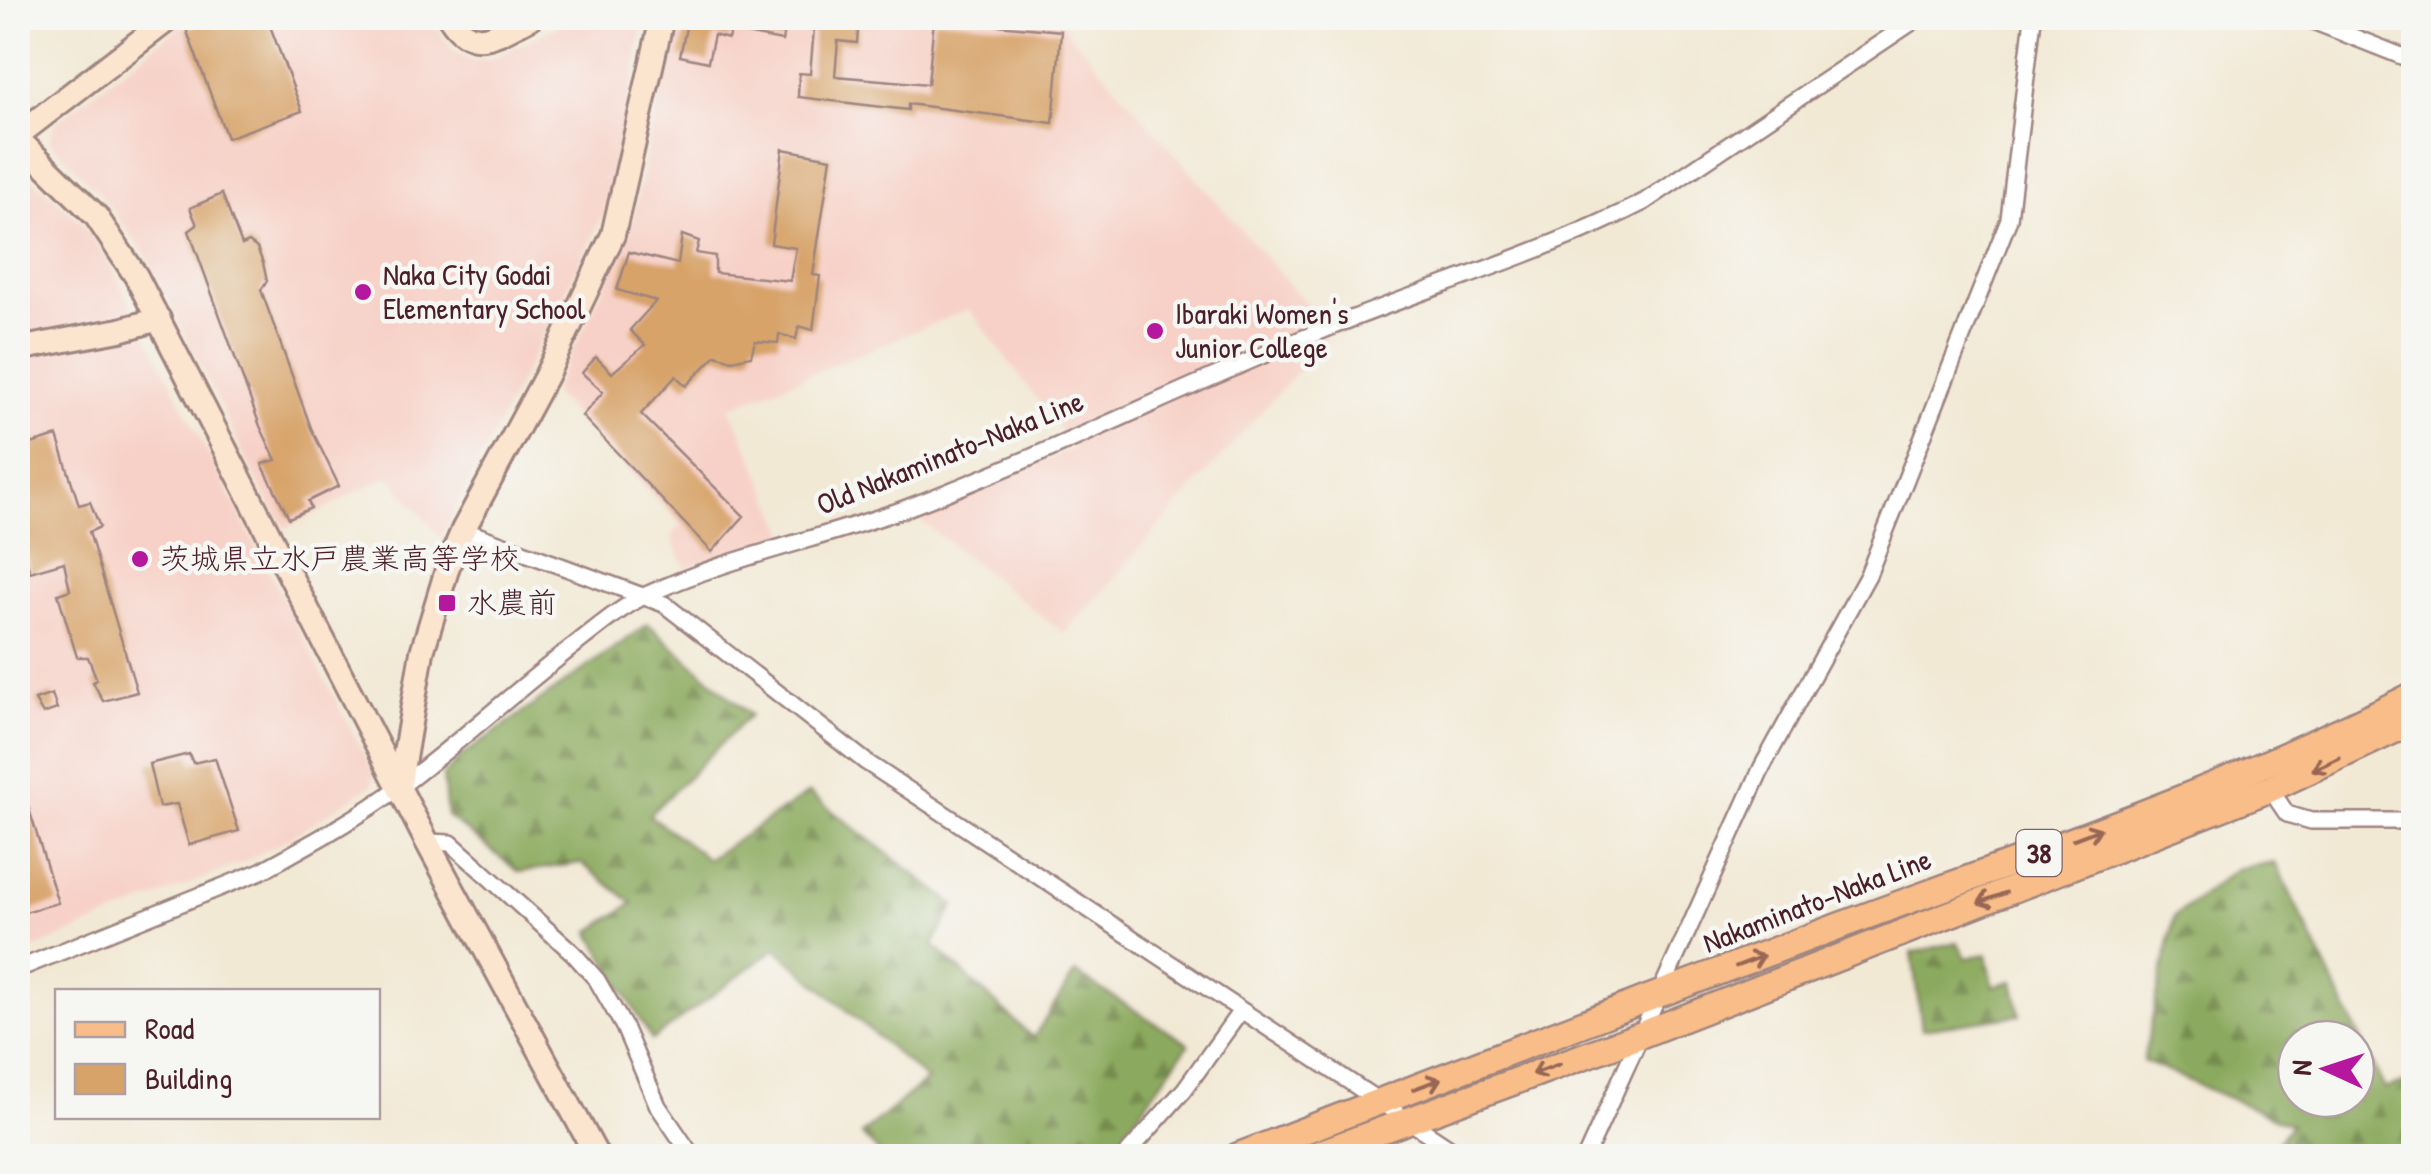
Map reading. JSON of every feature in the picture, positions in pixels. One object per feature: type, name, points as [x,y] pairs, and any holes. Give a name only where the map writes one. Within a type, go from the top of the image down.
[{"type":"main road","name":"Nakaminato-Naka Line","points":[[1238,1156],[2270,762],[2414,694]]},
{"type":"main road","name":"Nakaminato-Naka Line","points":[[1312,1156],[1638,1036],[2270,790],[2414,721]]},
{"type":"street","points":[[170,18],[18,137],[96,216],[120,248],[427,842],[596,1156]]},
{"type":"street","points":[[450,18],[459,32],[472,39],[489,38],[530,18]]},
{"type":"street","points":[[399,788],[422,652],[434,607],[462,530],[546,376],[613,236],[662,18]]},
{"type":"street","name":"Old Nakaminato-Naka Line","points":[[18,969],[261,871],[399,788],[516,690],[642,597],[691,576],[789,548],[949,492],[1328,328],[1618,216],[1918,18]]},
{"type":"street","points":[[1586,1156],[1762,767],[1868,575],[2009,218],[2033,18]]},
{"type":"street","points":[[2304,18],[2414,61]]},
{"type":"street","points":[[18,349],[159,319]]},
{"type":"street","points":[[462,530],[664,604],[866,762],[1462,1156]]},
{"type":"street","points":[[2270,790],[2287,814],[2311,822],[2414,822]]},
{"type":"street","points":[[427,842],[451,843],[598,980],[624,1027],[658,1106],[692,1156]]},
{"type":"street","points":[[1125,1156],[1184,1090],[1240,1012]]},
{"type":"shaded area","name":"Naka City Godai Elementary School","points":[[190,18],[431,18],[453,51],[472,60],[490,59],[574,18],[644,18],[614,194],[441,538],[389,476],[285,528],[261,489],[145,254],[98,192],[50,142],[54,124]]},
{"type":"shaded area","name":"Ibaraki Women's Junior College","points":[[676,18],[1056,18],[1323,323],[1325,340],[1064,634],[916,517],[1074,448],[969,309],[730,407],[788,536],[685,568],[672,537],[681,524],[552,393],[629,237]]},
{"type":"shaded area","name":"茨城県立水戸農業高等学校","points":[[18,165],[82,223],[106,257],[374,774],[372,785],[250,859],[18,955]]},
{"type":"green space","points":[[648,624],[750,715],[649,815],[708,859],[809,793],[955,905],[933,945],[1033,1038],[1075,973],[1189,1044],[1108,1156],[1072,1139],[1059,1156],[882,1156],[861,1134],[927,1080],[776,948],[652,1040],[590,932],[633,903],[581,863],[519,872],[447,816],[443,775],[463,755]]},
{"type":"green space","points":[[2275,862],[2351,1019],[2276,1019],[2276,1119],[2143,1061],[2174,917],[2236,869]]},
{"type":"green space","points":[[1957,942],[1966,958],[1987,954],[1993,986],[2013,981],[2020,1015],[1922,1029],[1912,953]]},
{"type":"green space","points":[[2376,1070],[2385,1089],[2413,1079],[2413,1156],[2266,1156],[2291,1125],[2277,1119],[2376,1119]]},
{"type":"building","points":[[215,18],[267,18],[302,111],[227,138],[186,29]]},
{"type":"building","points":[[688,18],[787,18],[782,41],[731,31],[728,39],[714,35],[708,62],[680,56]]},
{"type":"building","points":[[815,18],[859,18],[857,43],[838,41],[835,76],[928,84],[934,19],[1061,31],[1053,123],[908,104],[908,110],[798,97],[799,73],[810,74]]},
{"type":"building","points":[[783,149],[831,158],[813,275],[820,276],[813,330],[799,326],[796,339],[779,334],[778,343],[755,341],[751,356],[732,360],[716,355],[686,386],[676,376],[641,414],[744,516],[712,552],[582,416],[603,392],[582,373],[596,357],[612,373],[645,345],[630,330],[656,301],[617,290],[629,252],[678,264],[682,235],[699,241],[696,253],[715,256],[715,273],[790,281],[796,248],[771,244]]},
{"type":"building","points":[[222,194],[242,245],[249,242],[257,248],[267,281],[261,290],[311,428],[339,486],[308,501],[311,508],[289,518],[262,464],[276,460],[189,231],[197,225],[190,208]]},
{"type":"building","points":[[57,436],[79,505],[90,502],[100,527],[89,532],[137,692],[103,701],[93,682],[97,680],[88,657],[77,657],[58,594],[70,590],[64,562],[30,572],[18,530],[18,518],[23,515],[18,495],[18,448]]},
{"type":"building","points":[[52,694],[57,709],[43,714],[35,700]]},
{"type":"building","points":[[189,754],[193,763],[215,758],[239,831],[189,845],[177,804],[159,807],[149,764]]},
{"type":"building","points":[[18,783],[58,903],[25,912],[18,888]]},
{"type":"place","name":"Naka City Godai Elementary School","points":[[363,292]]},
{"type":"place","name":"Ibaraki Women's Junior College","points":[[1155,331]]},
{"type":"place","name":"茨城県立水戸農業高等学校","points":[[140,559]]},
{"type":"place","name":"水農前","points":[[447,603]]}]
